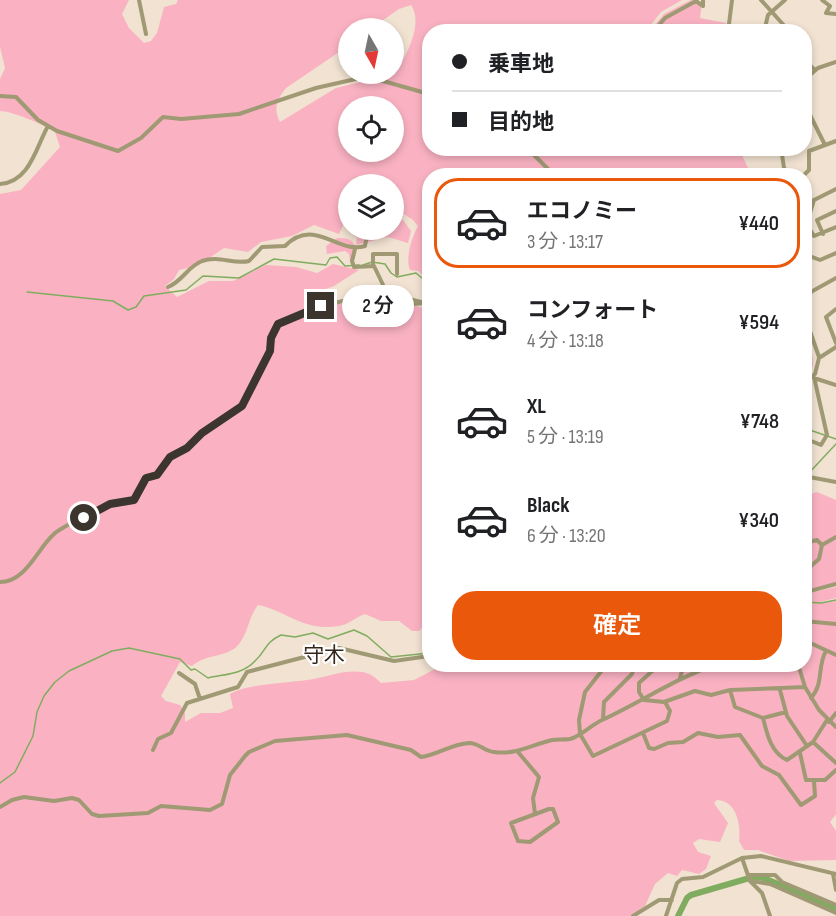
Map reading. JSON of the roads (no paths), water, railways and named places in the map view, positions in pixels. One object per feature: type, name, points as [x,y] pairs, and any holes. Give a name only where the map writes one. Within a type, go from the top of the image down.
[{"type":"street","points":[[139,0],[146,34]]},
{"type":"street","points":[[660,24],[665,18],[696,1],[703,6],[703,0]]},
{"type":"street","points":[[729,24],[732,0]]},
{"type":"street","points":[[761,0],[782,24]]},
{"type":"street","points":[[767,24],[771,12],[784,0]]},
{"type":"street","points":[[825,1],[830,6],[826,13],[836,14]]},
{"type":"street","points":[[812,73],[836,62]]},
{"type":"street","points":[[812,67],[815,70]]},
{"type":"street","points":[[0,96],[16,98],[38,120],[48,126],[121,151],[141,138],[163,117],[181,119],[239,114],[316,88],[356,79],[378,80],[422,92]]},
{"type":"street","points":[[812,119],[825,145]]},
{"type":"street","points":[[0,184],[12,181],[29,168],[48,126]]},
{"type":"street","points":[[812,150],[836,141]]},
{"type":"street","points":[[534,156],[547,168]]},
{"type":"street","points":[[812,204],[814,200],[836,189]]},
{"type":"street","points":[[824,234],[817,220],[836,211]]},
{"type":"street","points":[[812,233],[814,237],[836,227]]},
{"type":"street","points":[[168,287],[180,280],[194,265],[204,260],[219,258],[249,261],[262,247],[285,246],[295,236],[319,235],[355,249],[365,246],[366,240]]},
{"type":"street","points":[[355,249],[354,266],[373,263]]},
{"type":"street","points":[[812,257],[820,260],[836,253]]},
{"type":"street","points":[[397,274],[397,254],[373,254],[373,263],[385,289],[401,297],[422,303]]},
{"type":"street","points":[[812,291],[836,278]]},
{"type":"street","points":[[0,582],[11,581],[23,571],[46,541],[63,526],[110,504],[134,500],[146,478],[158,473],[170,457],[187,448],[202,433],[240,408],[269,354],[271,338],[280,322],[325,305],[352,299],[380,307],[409,302],[422,303]]},
{"type":"street","points":[[819,358],[836,345],[826,317],[836,309]]},
{"type":"street","points":[[812,337],[819,358],[815,378],[826,437],[821,445],[812,442]]},
{"type":"street","points":[[812,379],[815,378],[836,386]]},
{"type":"street","points":[[812,478],[836,482]]},
{"type":"street","points":[[812,565],[819,559],[822,545],[836,537]]},
{"type":"street","points":[[812,541],[816,540],[822,545]]},
{"type":"street","points":[[812,590],[836,584]]},
{"type":"street","points":[[812,622],[836,624]]},
{"type":"street","points":[[812,644],[836,655]]},
{"type":"street","points":[[153,750],[158,739],[171,733],[187,703],[238,687],[248,672],[326,650],[342,648],[394,661],[422,657]]},
{"type":"street","points":[[811,698],[818,689],[820,663],[826,651]]},
{"type":"street","points":[[601,672],[585,692],[579,720],[580,734],[593,756],[669,718],[670,708],[664,702]]},
{"type":"street","points":[[603,719],[603,702],[633,672]]},
{"type":"street","points":[[651,672],[639,683],[639,693],[644,700],[664,702],[695,691],[711,695],[730,690],[780,690],[805,687]]},
{"type":"street","points":[[680,678],[682,672]]},
{"type":"street","points":[[0,807],[12,800],[31,796],[54,801],[64,798],[79,800],[92,814],[99,816],[148,813],[161,806],[210,810],[222,804],[230,775],[249,752],[287,740],[347,735],[362,741],[382,742],[397,749],[411,750],[421,757],[450,746],[468,743],[476,743],[486,750],[495,752],[518,752],[552,741],[571,739],[603,719],[644,700],[680,678],[696,672]]},
{"type":"street","points":[[800,672],[811,698],[828,721],[836,727]]},
{"type":"street","points":[[179,673],[195,684],[200,699]]},
{"type":"street","points":[[730,690],[735,707],[763,718],[786,712]]},
{"type":"street","points":[[780,690],[786,712],[807,746]]},
{"type":"street","points":[[763,718],[768,736],[780,756],[787,760],[813,742],[836,713]]},
{"type":"street","points":[[643,733],[649,748],[654,749],[668,743],[683,742],[698,733],[718,737],[740,735],[762,766],[779,776],[801,805],[815,796],[814,781]]},
{"type":"street","points":[[813,742],[836,763]]},
{"type":"street","points":[[518,752],[539,777],[533,798],[535,814]]},
{"type":"street","points":[[800,753],[804,777],[814,781],[828,778],[836,770]]},
{"type":"street","points":[[553,809],[558,822],[530,842],[518,841],[511,823],[535,814],[553,809]]},
{"type":"street","points":[[666,916],[677,883],[682,879],[703,877],[742,858],[761,856],[835,874],[836,890]]},
{"type":"street","points":[[742,858],[749,878],[762,893],[770,916]]},
{"type":"street","points":[[749,878],[775,875],[782,882],[836,905]]},
{"type":"street","points":[[749,878],[770,884],[836,913]]},
{"type":"street","points":[[633,916],[659,900],[672,900]]},
{"type":"waterway","points":[[27,292],[113,301],[128,310],[136,307],[144,296],[186,290],[203,276],[239,278],[274,259],[326,265],[330,258],[337,257],[345,266],[359,265]]},
{"type":"waterway","points":[[363,265],[372,262],[385,264],[397,277],[416,273],[422,278]]},
{"type":"waterway","points":[[812,431],[836,439]]},
{"type":"waterway","points":[[812,470],[836,444]]},
{"type":"waterway","points":[[812,602],[836,600]]},
{"type":"waterway","points":[[0,783],[15,772],[33,736],[37,712],[44,696],[55,682],[69,671],[112,651],[129,648],[180,659],[191,670],[195,669],[208,678],[233,673],[250,666],[268,644],[281,635],[295,637],[313,633],[328,639],[354,630],[367,636],[391,657],[422,654]]},
{"type":"waterway","points":[[678,916],[687,898],[691,895],[753,877],[764,878],[836,909]]},
{"type":"district","name":"守木","points":[[324,655]]}]
